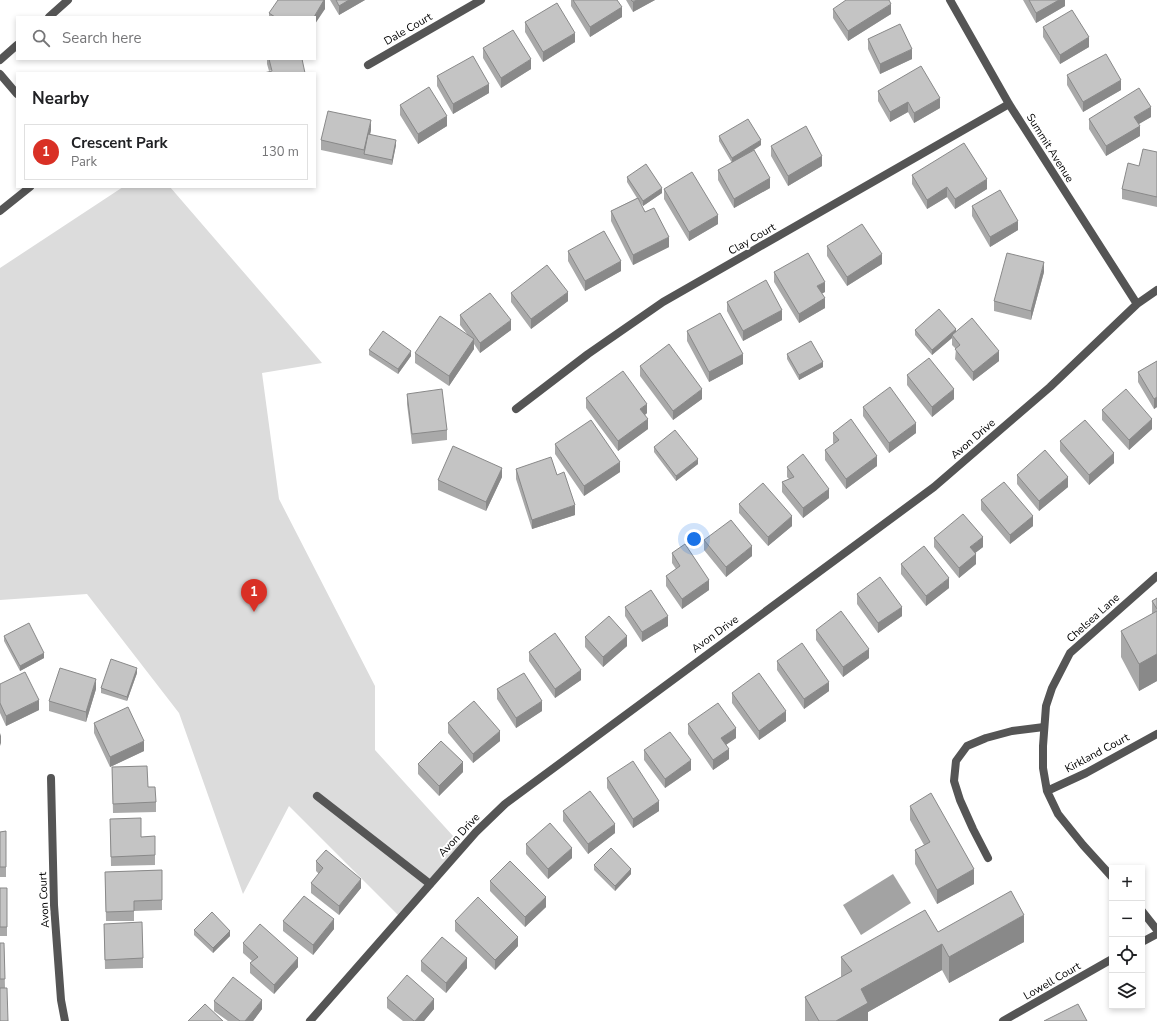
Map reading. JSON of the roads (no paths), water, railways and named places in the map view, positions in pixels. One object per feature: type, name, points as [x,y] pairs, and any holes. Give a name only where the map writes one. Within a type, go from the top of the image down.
[{"type":"street","points":[[50,16],[68,0]]},
{"type":"street","name":"Dale Court","points":[[368,65],[481,0]]},
{"type":"street","name":"Summit Avenue","points":[[950,0],[1009,104],[1137,304]]},
{"type":"street","points":[[0,60],[16,46]]},
{"type":"street","points":[[0,74],[16,93]]},
{"type":"street","name":"Clay Court","points":[[516,409],[588,354],[663,302],[1009,104]]},
{"type":"street","points":[[0,211],[29,188]]},
{"type":"street","name":"Avon Drive","points":[[310,1021],[476,832],[505,804],[934,487],[1050,388],[1137,304],[1157,290]]},
{"type":"street","name":"Chelsea Lane","points":[[1109,874],[1058,814],[1048,791],[1043,768],[1042,746],[1046,706],[1052,688],[1070,653],[1157,576]]},
{"type":"street","points":[[988,858],[960,800],[954,781],[956,761],[967,746],[986,738],[1012,731],[1044,727]]},
{"type":"street","name":"Kirkland Court","points":[[1048,791],[1086,773],[1157,734]]},
{"type":"street","name":"Avon Court","points":[[50,778],[54,905],[61,1000],[65,1021]]},
{"type":"street","points":[[317,796],[430,884]]},
{"type":"street","points":[[1145,915],[1157,930]]},
{"type":"street","points":[[1145,940],[1157,934]]},
{"type":"street","name":"Lowell Court","points":[[1003,1021],[1109,961]]},
{"type":"place","name":"Crescent Park","points":[[254,612]]}]
